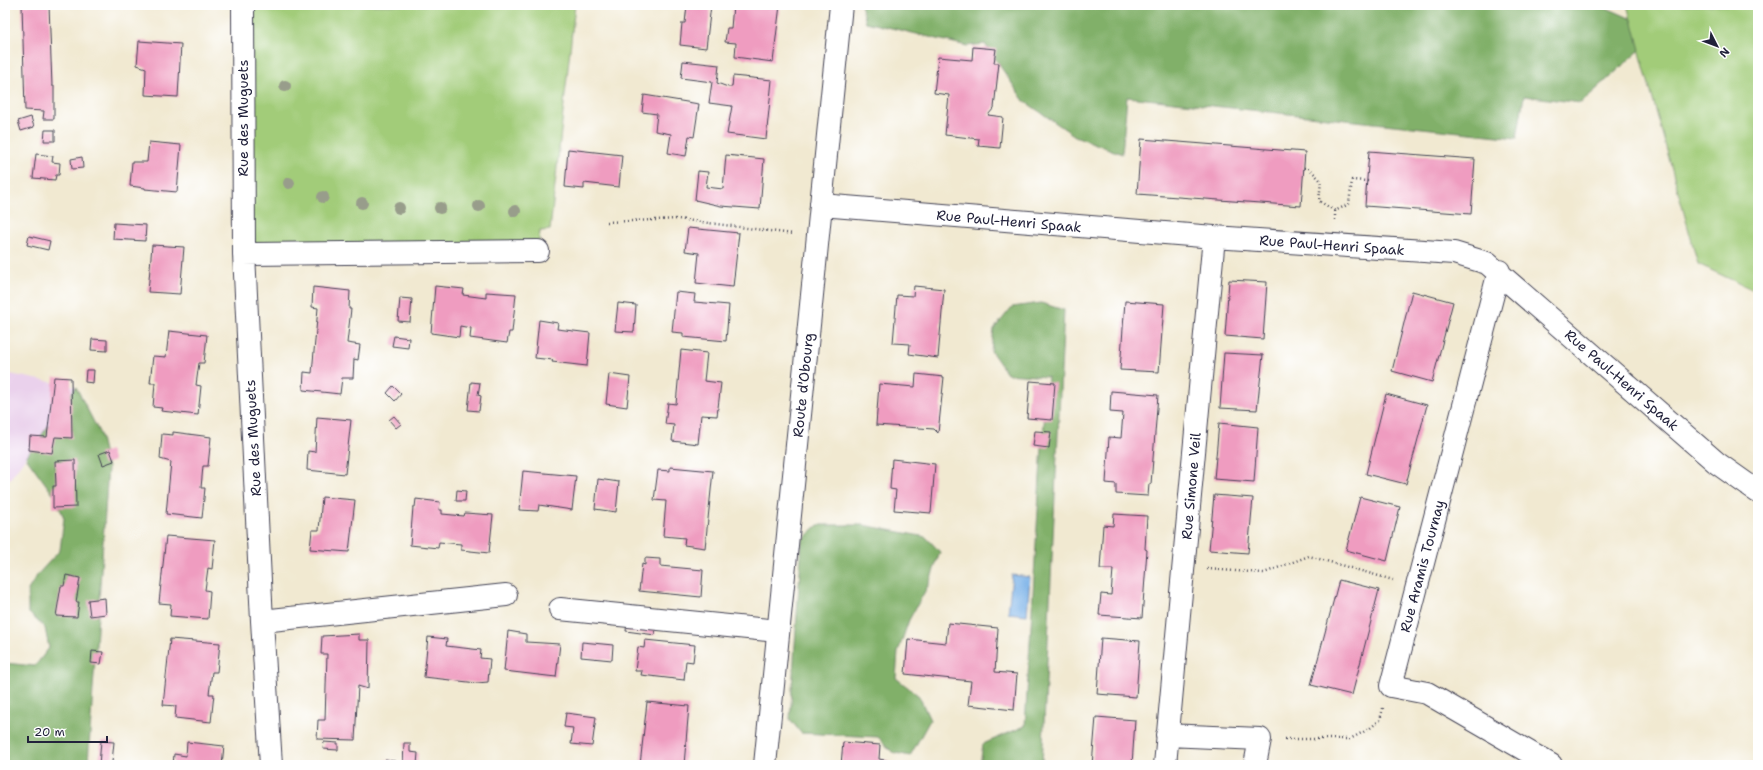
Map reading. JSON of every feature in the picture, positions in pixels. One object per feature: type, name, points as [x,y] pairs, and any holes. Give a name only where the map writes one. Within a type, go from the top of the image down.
[{"type":"street","name":"Rue des Muguets","points":[[243,5],[244,254],[262,621],[271,765]]},
{"type":"street","name":"Route d'Obourg","points":[[765,765],[841,5]]},
{"type":"street","name":"Rue Paul-Henri Spaak","points":[[821,205],[1214,237],[1454,253],[1488,263],[1499,271],[1717,463],[1758,492]]},
{"type":"street","name":"Rue Simone Veil","points":[[1165,765],[1214,237]]},
{"type":"street","points":[[244,254],[538,251]]},
{"type":"street","name":"Rue Aramis Tournay","points":[[1391,686],[1499,271]]},
{"type":"street","points":[[262,621],[506,594]]},
{"type":"street","points":[[560,609],[778,631]]},
{"type":"street","points":[[1391,686],[1427,693],[1552,765]]},
{"type":"street","points":[[1167,735],[1260,739],[1254,765]]},
{"type":"path","points":[[1304,168],[1309,168],[1321,181],[1319,201],[1335,210]]},
{"type":"path","points":[[1335,210],[1350,204],[1352,180],[1369,181]]},
{"type":"path","points":[[1334,245],[1335,210]]},
{"type":"path","points":[[607,222],[678,219],[818,238]]},
{"type":"path","points":[[1183,567],[1264,573],[1309,556],[1417,587]]},
{"type":"path","points":[[1260,739],[1350,739],[1369,730],[1380,720],[1391,686]]},
{"type":"shaded area","points":[[5,373],[76,387],[10,479],[5,479]]},
{"type":"green space","points":[[243,5],[575,5],[550,230],[540,231],[538,251],[244,254]]},
{"type":"green space","points":[[861,5],[1600,5],[1632,19],[1640,50],[1581,103],[1524,96],[1517,138],[1127,97],[1122,154],[1075,136],[1024,101],[985,44],[967,46],[866,22]]},
{"type":"green space","points":[[1627,5],[1758,5],[1758,292],[1698,264]]},
{"type":"green space","points":[[1041,303],[1064,310],[1042,765],[980,765],[983,744],[1025,726],[1041,460],[1048,377],[1007,374],[991,351],[994,329],[1012,307]]},
{"type":"green space","points":[[76,387],[100,434],[108,468],[88,763],[84,765],[5,765],[5,663],[35,666],[49,648],[45,628],[28,612],[28,590],[38,574],[60,550],[64,518],[55,497],[26,457]]},
{"type":"green space","points":[[818,525],[863,525],[926,537],[940,552],[929,584],[909,620],[898,652],[896,678],[919,696],[930,720],[910,756],[892,752],[878,737],[801,733],[790,719],[802,540]]},
{"type":"water","points":[[1012,575],[1030,577],[1027,615],[1008,613]]},
{"type":"building","points":[[22,5],[49,5],[52,86],[54,86],[54,119],[43,119],[44,111],[25,110]]},
{"type":"building","points":[[687,5],[711,5],[706,48],[680,45],[682,23],[685,23]]},
{"type":"building","points":[[733,5],[780,5],[773,62],[735,57],[736,43],[725,42],[727,28],[731,28]]},
{"type":"building","points":[[139,41],[181,44],[178,97],[145,95],[146,68],[137,65]]},
{"type":"building","points":[[973,47],[996,49],[994,63],[999,63],[994,108],[988,115],[1003,117],[1000,148],[978,146],[979,139],[945,135],[949,95],[934,93],[938,57],[972,60]]},
{"type":"building","points":[[683,61],[719,65],[717,83],[728,87],[732,87],[733,76],[772,80],[766,139],[727,134],[732,106],[709,103],[712,82],[681,78]]},
{"type":"building","points":[[644,95],[699,104],[694,137],[689,136],[686,156],[668,153],[671,134],[655,131],[657,114],[642,112]]},
{"type":"building","points":[[31,117],[34,127],[21,131],[18,121]]},
{"type":"building","points":[[45,130],[55,130],[55,141],[44,141]]},
{"type":"building","points":[[1141,139],[1305,152],[1301,206],[1137,194]]},
{"type":"building","points":[[149,142],[181,145],[177,192],[130,186],[132,162],[147,162]]},
{"type":"building","points":[[568,149],[622,155],[619,187],[584,183],[584,189],[565,187]]},
{"type":"building","points":[[1369,151],[1475,159],[1471,214],[1365,206]]},
{"type":"building","points":[[36,154],[53,156],[52,162],[60,163],[59,175],[56,175],[55,180],[33,178]]},
{"type":"building","points":[[726,155],[764,159],[760,209],[721,206],[695,200],[698,171],[708,172],[706,187],[723,189]]},
{"type":"building","points":[[82,157],[83,168],[72,169],[71,159]]},
{"type":"building","points":[[114,223],[146,225],[145,241],[113,239]]},
{"type":"building","points":[[688,228],[739,233],[733,287],[696,283],[699,253],[685,251]]},
{"type":"building","points":[[29,236],[50,241],[48,250],[27,245]]},
{"type":"building","points":[[152,245],[184,247],[180,294],[148,292]]},
{"type":"building","points":[[1229,280],[1267,282],[1263,339],[1225,336]]},
{"type":"building","points":[[435,286],[464,289],[463,295],[486,298],[486,292],[516,294],[512,332],[509,332],[507,343],[470,338],[471,328],[460,326],[459,337],[431,333]]},
{"type":"building","points":[[914,286],[944,289],[938,358],[909,354],[910,344],[893,343],[897,295],[913,296]]},
{"type":"building","points":[[313,287],[350,291],[349,309],[351,309],[347,343],[360,345],[358,360],[354,359],[353,378],[342,378],[340,394],[303,390],[304,372],[312,373],[318,308],[312,307]]},
{"type":"building","points":[[1412,291],[1453,302],[1432,382],[1392,371]]},
{"type":"building","points":[[676,292],[695,294],[694,302],[729,305],[726,341],[683,337],[683,333],[672,332]]},
{"type":"building","points":[[400,298],[412,299],[410,322],[398,321]]},
{"type":"building","points":[[1125,301],[1164,304],[1159,372],[1120,370]]},
{"type":"building","points":[[618,303],[636,305],[634,332],[615,331]]},
{"type":"building","points":[[539,320],[558,323],[557,329],[590,333],[587,366],[552,362],[553,360],[535,358]]},
{"type":"building","points":[[169,331],[207,335],[204,363],[199,363],[196,385],[201,386],[198,415],[161,411],[162,408],[153,407],[155,383],[150,383],[153,356],[166,357]]},
{"type":"building","points":[[394,336],[409,338],[408,348],[392,346]]},
{"type":"building","points":[[92,339],[107,340],[107,351],[91,350]]},
{"type":"building","points":[[681,350],[707,353],[704,381],[721,383],[717,416],[701,415],[698,444],[672,441],[674,425],[665,424],[668,403],[676,404]]},
{"type":"building","points":[[1224,353],[1263,355],[1257,410],[1220,408]]},
{"type":"building","points":[[86,370],[94,370],[93,383],[85,382]]},
{"type":"building","points":[[609,374],[630,377],[627,407],[606,404]]},
{"type":"building","points":[[916,374],[944,377],[938,433],[934,429],[876,425],[879,384],[915,387]]},
{"type":"building","points":[[54,377],[71,378],[72,438],[55,437],[52,453],[29,450],[30,436],[47,437]]},
{"type":"building","points":[[1030,381],[1055,383],[1052,420],[1027,418]]},
{"type":"building","points":[[471,382],[480,383],[478,395],[481,396],[479,411],[468,410]]},
{"type":"building","points":[[393,386],[401,394],[395,401],[387,393]]},
{"type":"building","points":[[1111,391],[1158,395],[1151,484],[1149,484],[1148,496],[1116,494],[1116,484],[1106,483],[1109,437],[1121,438],[1123,413],[1110,412]]},
{"type":"building","points":[[1386,394],[1427,405],[1406,484],[1366,474]]},
{"type":"building","points":[[394,416],[401,424],[396,428],[389,420]]},
{"type":"building","points":[[317,417],[351,420],[345,474],[307,470],[308,451],[315,452]]},
{"type":"building","points":[[1219,423],[1258,427],[1254,482],[1214,479]]},
{"type":"building","points":[[1035,431],[1051,432],[1049,448],[1033,446]]},
{"type":"building","points":[[173,432],[211,437],[208,466],[203,466],[201,488],[205,488],[202,518],[166,514],[171,462],[160,459],[162,434],[173,435]]},
{"type":"building","points":[[110,450],[114,461],[103,465],[99,454]]},
{"type":"building","points":[[892,459],[935,464],[931,513],[894,510],[896,490],[890,489]]},
{"type":"building","points":[[75,460],[76,507],[53,508],[53,486],[56,486],[55,461]]},
{"type":"building","points":[[670,467],[713,471],[705,548],[684,545],[685,538],[663,536],[666,501],[654,500],[658,470],[670,471]]},
{"type":"building","points":[[523,471],[576,476],[572,510],[539,505],[538,511],[519,510]]},
{"type":"building","points":[[598,479],[619,482],[616,512],[595,509]]},
{"type":"building","points":[[457,490],[466,491],[465,501],[456,501]]},
{"type":"building","points":[[1214,495],[1253,498],[1248,553],[1209,550]]},
{"type":"building","points":[[322,497],[355,500],[349,552],[310,549],[312,530],[319,530]]},
{"type":"building","points":[[1360,497],[1400,507],[1387,561],[1346,550]]},
{"type":"building","points":[[416,499],[440,502],[439,510],[442,510],[442,514],[464,516],[465,513],[493,515],[489,553],[461,550],[461,544],[439,542],[438,548],[410,545],[413,507],[415,507]]},
{"type":"building","points":[[1114,514],[1147,516],[1145,549],[1147,550],[1142,618],[1099,615],[1101,594],[1111,595],[1113,569],[1100,569],[1103,525],[1113,526]]},
{"type":"building","points":[[166,536],[215,540],[212,569],[208,568],[205,590],[210,591],[208,619],[170,616],[171,604],[159,603]]},
{"type":"building","points":[[645,558],[660,559],[660,566],[703,570],[701,597],[639,591],[642,564],[645,565]]},
{"type":"building","points":[[66,575],[80,578],[76,602],[79,602],[77,617],[56,616],[61,586],[64,586]]},
{"type":"building","points":[[1339,580],[1379,590],[1352,695],[1311,685]]},
{"type":"building","points":[[105,598],[106,614],[90,616],[88,600]]},
{"type":"building","points":[[627,621],[656,625],[655,635],[626,631]]},
{"type":"building","points":[[948,623],[998,628],[995,672],[1017,674],[1014,710],[968,705],[971,681],[905,674],[908,639],[946,643]]},
{"type":"building","points":[[508,631],[526,634],[526,642],[560,644],[556,677],[504,671]]},
{"type":"building","points":[[359,634],[359,640],[369,640],[368,689],[358,686],[355,740],[317,739],[318,720],[325,720],[327,654],[321,654],[322,636]]},
{"type":"building","points":[[428,637],[447,639],[446,646],[481,650],[480,658],[490,659],[488,682],[477,683],[424,677]]},
{"type":"building","points":[[1101,638],[1140,641],[1136,697],[1097,694]]},
{"type":"building","points":[[170,639],[220,643],[217,672],[212,672],[209,694],[214,694],[211,722],[175,718],[176,706],[163,705]]},
{"type":"building","points":[[645,640],[695,645],[693,662],[686,661],[684,680],[641,675],[642,671],[635,671],[638,647],[644,648]]},
{"type":"building","points":[[582,642],[613,645],[612,660],[581,657]]},
{"type":"building","points":[[92,651],[103,652],[101,664],[91,663]]},
{"type":"building","points":[[647,702],[689,706],[684,765],[640,765]]},
{"type":"building","points":[[566,713],[596,717],[592,746],[571,744],[573,728],[564,727]]},
{"type":"building","points":[[1096,717],[1135,720],[1132,765],[1092,765]]},
{"type":"building","points":[[101,741],[114,742],[112,762],[116,763],[115,765],[99,765]]},
{"type":"building","points":[[187,742],[224,746],[222,765],[173,765],[174,754],[186,756]]},
{"type":"building","points":[[324,742],[338,743],[338,750],[323,749]]},
{"type":"building","points":[[843,742],[880,745],[879,759],[890,761],[889,765],[841,765]]},
{"type":"building","points":[[404,743],[410,743],[410,752],[418,753],[417,765],[403,765]]},
{"type":"building","points":[[385,760],[395,761],[395,765],[385,765]]}]
